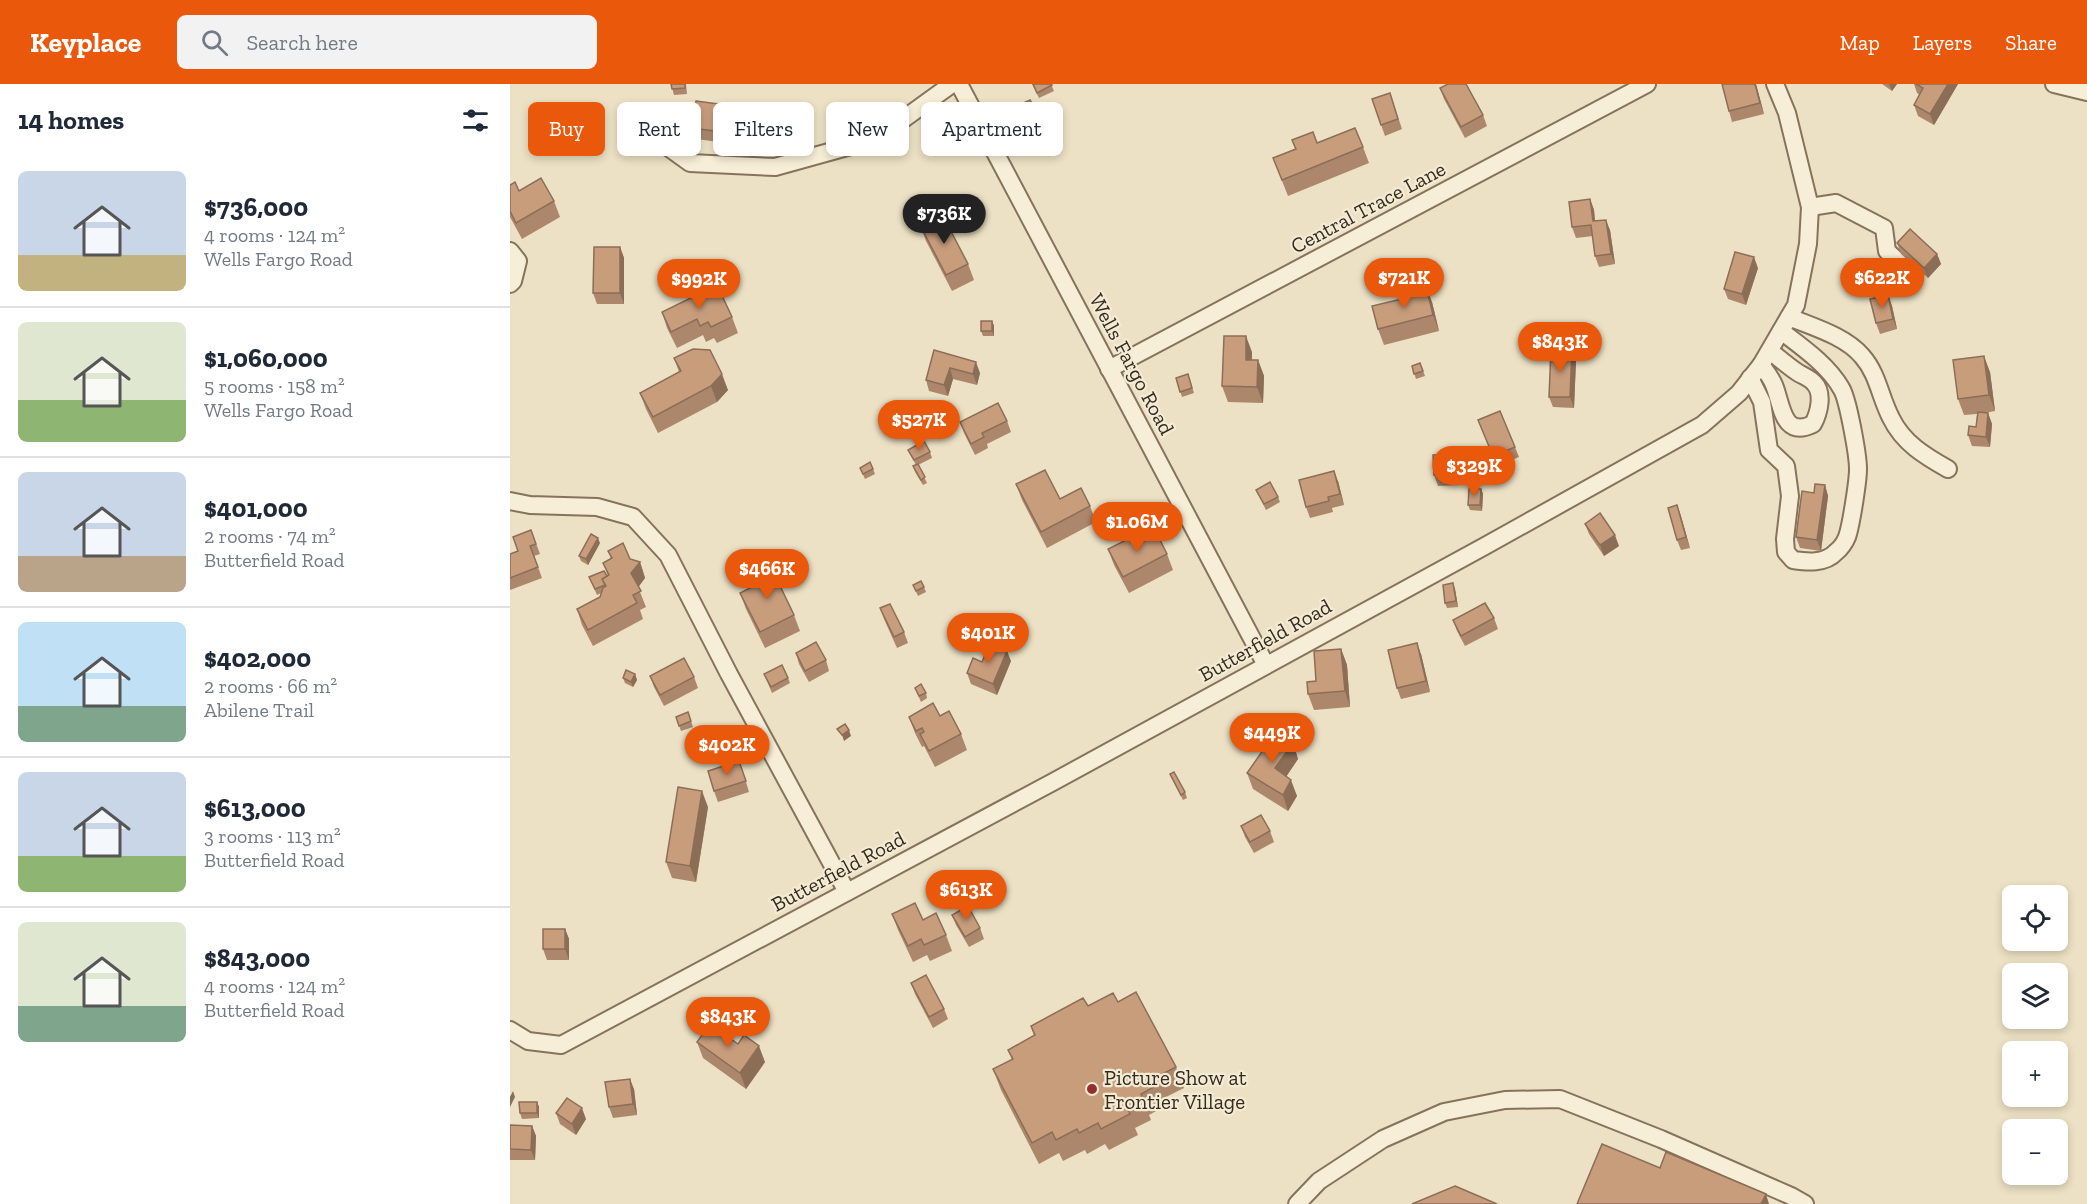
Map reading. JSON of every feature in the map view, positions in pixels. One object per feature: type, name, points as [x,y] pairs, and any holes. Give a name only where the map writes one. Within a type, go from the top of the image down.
[{"type":"street","points":[[680,156],[690,163],[775,168],[876,139],[952,84]]},
{"type":"street","name":"Wells Fargo Road","points":[[959,84],[1266,665]]},
{"type":"street","name":"Central Trace Lane","points":[[1109,369],[1647,84]]},
{"type":"street","name":"Butterfield Road","points":[[510,1030],[528,1041],[561,1045],[1475,552],[1702,425],[1739,393],[1766,358],[1796,305],[1808,244],[1810,207],[1787,113],[1775,84]]},
{"type":"street","points":[[2054,84],[2087,92]]},
{"type":"street","points":[[1810,207],[1836,203],[1884,228],[1887,251],[1912,275]]},
{"type":"street","points":[[510,251],[518,261],[513,281],[510,284]]},
{"type":"street","points":[[1750,378],[1762,402],[1769,450],[1786,465],[1790,496],[1785,539],[1786,552],[1793,560],[1806,562],[1823,560],[1836,553],[1846,538],[1858,470],[1852,430],[1842,389],[1785,324]]},
{"type":"street","points":[[1785,324],[1829,334],[1860,353],[1873,369],[1891,419],[1903,438],[1921,454],[1948,469]]},
{"type":"street","points":[[510,501],[530,505],[597,507],[633,517],[668,555],[729,674],[847,892]]},
{"type":"street","points":[[1297,1204],[1319,1181],[1383,1138],[1444,1112],[1505,1100],[1560,1099],[1661,1138],[1805,1204]]},
{"type":"building","points":[[671,84],[685,84],[685,88],[672,89]]},
{"type":"building","points":[[1033,84],[1051,84],[1052,85],[1037,93]]},
{"type":"building","points":[[1448,84],[1466,84],[1483,115],[1461,127],[1440,88]]},
{"type":"building","points":[[1722,84],[1755,84],[1760,103],[1729,111]]},
{"type":"building","points":[[1916,84],[1948,84],[1930,114],[1914,105],[1923,88]]},
{"type":"building","points":[[1390,93],[1398,119],[1381,125],[1372,99]]},
{"type":"building","points":[[696,101],[713,103],[713,131],[701,129],[701,102]]},
{"type":"building","points":[[1355,128],[1363,147],[1282,180],[1273,158],[1296,149],[1292,140],[1313,132],[1317,143]]},
{"type":"building","points":[[541,178],[554,201],[516,223],[510,211],[510,185],[515,182],[519,191]]},
{"type":"building","points":[[1590,199],[1593,221],[1606,220],[1611,254],[1595,256],[1591,225],[1572,227],[1569,202]]},
{"type":"building","points":[[942,214],[968,264],[946,275],[920,225]]},
{"type":"building","points":[[1910,229],[1937,254],[1924,268],[1897,243]]},
{"type":"building","points":[[594,247],[620,247],[620,293],[593,293]]},
{"type":"building","points":[[1735,252],[1754,257],[1742,294],[1724,289]]},
{"type":"building","points":[[717,285],[732,317],[711,327],[708,322],[700,326],[697,319],[671,332],[662,312]]},
{"type":"building","points":[[1426,286],[1433,315],[1378,329],[1372,306],[1406,298],[1405,292]]},
{"type":"building","points":[[1888,295],[1893,319],[1876,323],[1870,299]]},
{"type":"building","points":[[981,321],[992,321],[992,331],[981,331]]},
{"type":"building","points":[[1224,336],[1246,336],[1246,360],[1258,360],[1257,387],[1222,386]]},
{"type":"building","points":[[693,349],[710,350],[722,374],[711,386],[653,417],[640,393],[681,371],[674,358]]},
{"type":"building","points":[[1551,349],[1572,350],[1570,397],[1549,397]]},
{"type":"building","points":[[934,350],[976,362],[973,374],[950,368],[944,385],[926,380]]},
{"type":"building","points":[[1984,356],[1989,395],[1958,399],[1953,360]]},
{"type":"building","points":[[1420,363],[1423,371],[1414,374],[1412,366]]},
{"type":"building","points":[[1188,374],[1192,388],[1180,392],[1176,378]]},
{"type":"building","points":[[998,403],[1007,421],[982,433],[984,437],[971,444],[960,422]]},
{"type":"building","points":[[1500,411],[1515,447],[1493,456],[1478,420]]},
{"type":"building","points":[[1978,412],[1988,413],[1986,437],[1968,435],[1969,426],[1976,427]]},
{"type":"building","points":[[924,441],[930,452],[914,460],[908,450]]},
{"type":"building","points":[[1455,454],[1456,474],[1434,475],[1433,455]]},
{"type":"building","points":[[870,462],[873,469],[863,474],[860,468]]},
{"type":"building","points":[[918,464],[925,477],[921,480],[913,466]]},
{"type":"building","points":[[1045,470],[1060,499],[1081,488],[1090,506],[1041,532],[1016,484]]},
{"type":"building","points":[[1334,471],[1340,494],[1328,497],[1329,501],[1306,507],[1299,480]]},
{"type":"building","points":[[1270,482],[1278,497],[1264,504],[1256,490]]},
{"type":"building","points":[[1815,484],[1825,485],[1817,540],[1796,537],[1802,491],[1814,493]]},
{"type":"building","points":[[1469,489],[1481,489],[1480,505],[1468,505]]},
{"type":"building","points":[[1677,505],[1686,537],[1677,540],[1668,508]]},
{"type":"building","points":[[1600,513],[1615,535],[1600,545],[1585,524]]},
{"type":"building","points":[[531,530],[536,544],[530,546],[538,567],[510,578],[510,554],[518,551],[513,537]]},
{"type":"building","points":[[591,534],[598,538],[586,559],[579,556]]},
{"type":"building","points":[[1138,534],[1142,542],[1157,534],[1167,554],[1123,577],[1108,549]]},
{"type":"building","points":[[623,543],[630,559],[640,562],[631,573],[641,591],[633,595],[637,603],[588,630],[577,609],[600,597],[606,586],[602,579],[609,575],[603,563],[612,558],[608,551]]},
{"type":"building","points":[[770,565],[794,615],[760,632],[740,593],[756,585],[751,575]]},
{"type":"building","points":[[604,571],[607,576],[602,579],[605,585],[595,589],[589,577]]},
{"type":"building","points":[[921,581],[924,587],[916,591],[913,585]]},
{"type":"building","points":[[1453,583],[1456,601],[1445,603],[1443,585]]},
{"type":"building","points":[[1485,603],[1494,618],[1461,636],[1453,620]]},
{"type":"building","points":[[890,604],[904,632],[894,637],[880,608]]},
{"type":"building","points":[[816,642],[826,660],[805,671],[796,653]]},
{"type":"building","points":[[990,643],[1007,651],[993,684],[967,673],[973,658],[982,662]]},
{"type":"building","points":[[1417,643],[1426,681],[1397,688],[1388,650]]},
{"type":"building","points":[[1341,649],[1345,691],[1308,694],[1307,682],[1316,681],[1314,651]]},
{"type":"building","points":[[684,658],[694,677],[660,695],[650,676]]},
{"type":"building","points":[[782,665],[788,678],[771,687],[764,674]]},
{"type":"building","points":[[626,670],[635,674],[631,682],[623,678]]},
{"type":"building","points":[[921,684],[926,693],[919,696],[915,688]]},
{"type":"building","points":[[933,703],[940,716],[949,711],[961,734],[929,751],[920,734],[924,732],[922,728],[916,731],[909,717]]},
{"type":"building","points":[[688,712],[691,721],[679,726],[676,717]]},
{"type":"building","points":[[845,724],[849,730],[842,735],[837,729]]},
{"type":"building","points":[[1276,732],[1293,743],[1275,768],[1291,780],[1283,795],[1247,773]]},
{"type":"building","points":[[739,761],[746,781],[714,791],[708,771]]},
{"type":"building","points":[[1174,772],[1185,792],[1181,795],[1170,774]]},
{"type":"building","points":[[678,787],[702,791],[690,866],[666,862]]},
{"type":"building","points":[[1261,815],[1270,831],[1250,842],[1241,826]]},
{"type":"building","points":[[915,903],[923,920],[936,913],[946,935],[924,945],[921,939],[908,946],[892,914]]},
{"type":"building","points":[[968,906],[980,928],[965,937],[952,915]]},
{"type":"building","points":[[543,929],[565,929],[565,949],[543,949]]},
{"type":"building","points":[[926,975],[944,1009],[929,1017],[911,983]]},
{"type":"building","name":"Picture Show at Frontier Village","points":[[1136,992],[1176,1067],[1158,1076],[1161,1083],[1141,1094],[1143,1099],[1127,1108],[1130,1114],[1101,1129],[1098,1123],[1079,1133],[1077,1129],[1056,1140],[1052,1132],[1032,1143],[993,1069],[1013,1059],[1008,1050],[1035,1035],[1031,1026],[1083,998],[1088,1006],[1113,993],[1118,1002]]},
{"type":"building","points":[[710,1024],[738,1044],[744,1035],[759,1046],[740,1073],[697,1042]]},
{"type":"building","points":[[630,1079],[633,1104],[609,1107],[605,1082]]},
{"type":"building","points":[[567,1098],[582,1108],[572,1124],[556,1113]]},
{"type":"building","points":[[519,1102],[537,1102],[537,1113],[520,1113]]},
{"type":"building","points":[[510,1125],[532,1126],[531,1150],[510,1149]]},
{"type":"building","points":[[1602,1144],[1660,1168],[1666,1152],[1766,1194],[1761,1204],[1577,1204]]},
{"type":"building","points":[[1455,1186],[1497,1204],[1412,1204]]},
{"type":"place","name":"Picture Show at Frontier Village","points":[[1092,1089]]}]
